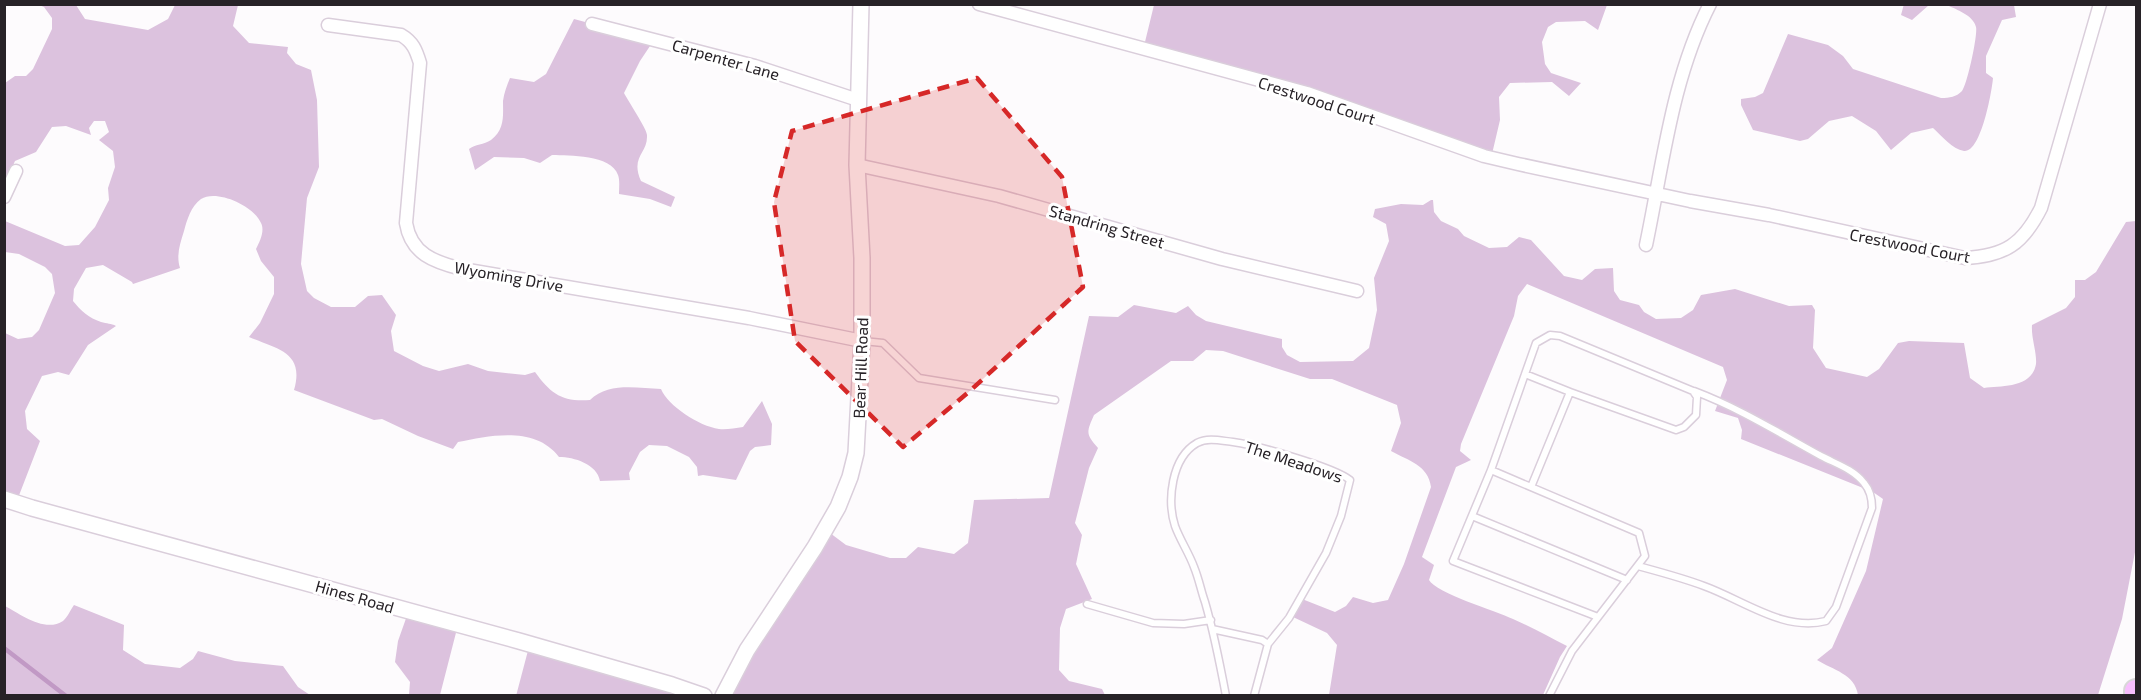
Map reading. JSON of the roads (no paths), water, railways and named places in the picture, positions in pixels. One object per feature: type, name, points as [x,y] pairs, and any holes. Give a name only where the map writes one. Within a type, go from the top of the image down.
[{"type":"highway","points":[[2136,691],[2136,696]]},
{"type":"street","name":"Bear Hill Road","points":[[723,696],[747,650],[815,547],[838,507],[850,477],[856,453],[862,341],[862,258],[857,165],[861,4]]},
{"type":"street","name":"Crestwood Court","points":[[979,4],[1307,93],[1484,156],[1965,258],[1987,257],[2004,250],[2018,242],[2030,229],[2041,208],[2100,4]]},
{"type":"street","points":[[1646,245],[1683,66],[1696,31],[1710,4]]},
{"type":"street","name":"Carpenter Lane","points":[[592,24],[755,66],[858,100]]},
{"type":"street","name":"Wyoming Drive","points":[[328,26],[400,35],[409,40],[416,50],[420,63],[406,223],[411,241],[428,257],[444,265],[462,269],[749,318],[862,341]]},
{"type":"street","name":"Standring Street","points":[[857,165],[999,196],[1222,259],[1357,291]]},
{"type":"street","points":[[4,197],[16,171]]},
{"type":"street","name":"Hines Road","points":[[4,498],[32,508],[562,654],[704,696]]},
{"type":"lane","points":[[1598,617],[1453,561],[1491,470],[1536,343],[1550,335],[1560,336],[1727,403],[1852,471],[1865,483],[1872,497],[1872,508],[1836,607],[1826,621],[1802,624],[1784,620],[1704,586],[1638,566]]},
{"type":"lane","points":[[862,341],[883,344],[919,378],[1055,400]]},
{"type":"lane","points":[[1525,374],[1676,430],[1684,427],[1695,416],[1696,397],[1693,391]]},
{"type":"lane","points":[[1531,487],[1570,392]]},
{"type":"lane","name":"The Meadows","points":[[1226,696],[1211,620],[1194,567],[1175,525],[1170,501],[1173,482],[1185,454],[1198,443],[1214,440],[1245,444],[1344,475],[1350,480],[1341,516],[1326,553],[1289,618],[1268,644],[1261,662],[1254,696]]},
{"type":"lane","points":[[1491,470],[1639,532],[1645,556],[1572,651],[1549,696]]},
{"type":"lane","points":[[1472,516],[1627,580]]},
{"type":"lane","points":[[1087,604],[1153,623],[1184,624],[1211,620]]},
{"type":"lane","points":[[1212,629],[1262,640],[1268,644]]},
{"type":"waterway","points":[[4,648],[66,696]]}]
